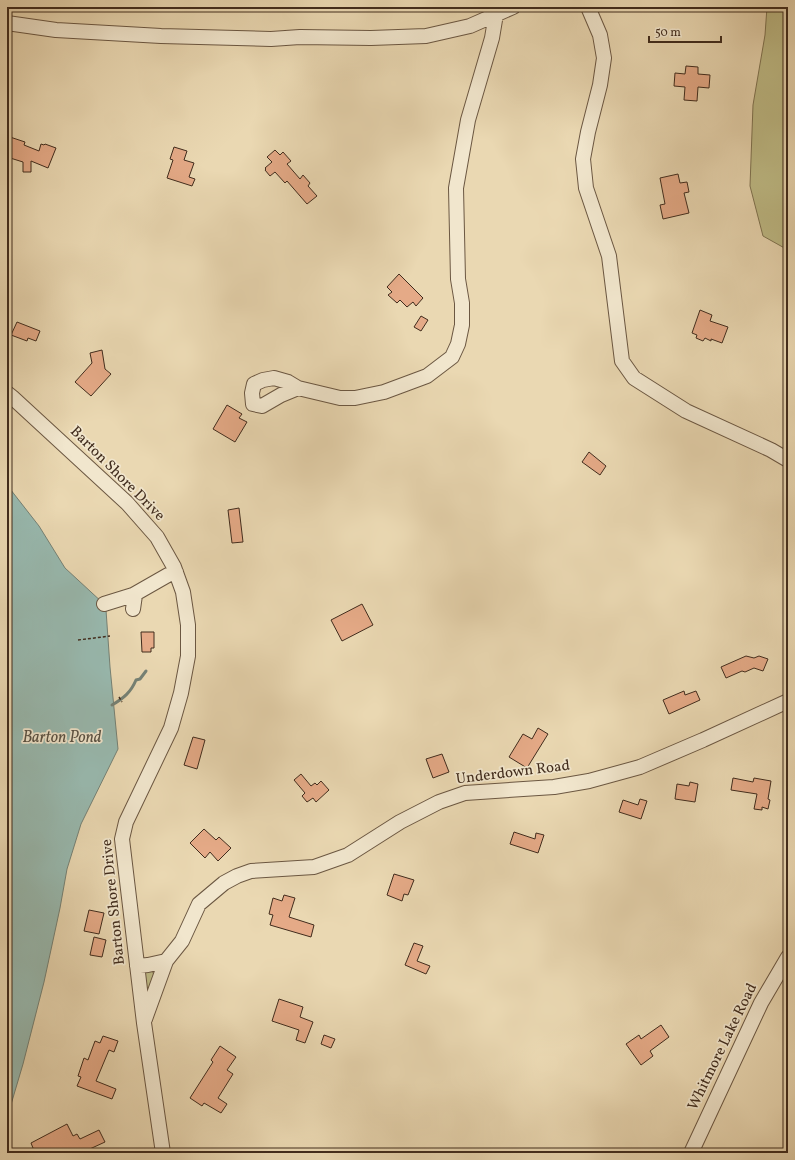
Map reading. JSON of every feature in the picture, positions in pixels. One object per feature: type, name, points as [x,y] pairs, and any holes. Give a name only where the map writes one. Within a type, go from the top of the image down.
[{"type":"street","points":[[7,23],[56,30],[161,36],[271,39],[300,37],[370,38],[426,36],[470,26],[513,7]]},
{"type":"street","points":[[588,7],[600,35],[604,58],[600,85],[583,159],[586,188],[609,256],[622,361],[634,378],[686,411],[771,450],[788,460]]},
{"type":"street","points":[[298,388],[340,398],[355,398],[384,392],[427,376],[452,357],[458,344],[462,324],[462,303],[458,279],[456,188],[468,120],[492,38],[496,14]]},
{"type":"street","name":"Barton Shore Drive","points":[[7,394],[127,503],[156,537],[176,572],[183,592],[188,625],[188,656],[181,693],[171,728],[126,822],[122,839],[144,1023],[163,1153]]},
{"type":"street","points":[[104,604],[135,594],[176,572]]},
{"type":"street","points":[[133,609],[135,594]]},
{"type":"street","name":"Underdown Road","points":[[144,1023],[166,961],[182,941],[199,904],[224,883],[237,876],[252,871],[314,868],[348,855],[400,822],[439,802],[465,793],[554,787],[589,781],[640,767],[788,701]]},
{"type":"street","name":"Whitmore Lake Road","points":[[691,1153],[762,1003],[788,957]]},
{"type":"street","points":[[137,966],[166,961]]},
{"type":"path","points":[[78,640],[110,636]]},
{"type":"path","points":[[118,697],[122,702]]},
{"type":"shaded area","points":[[767,7],[788,7],[788,250],[763,236],[750,186],[753,105],[765,35]]},
{"type":"shaded area","points":[[149,970],[153,972],[153,979],[147,990],[145,989],[144,972]]},
{"type":"water","name":"Barton Pond","points":[[7,485],[39,526],[65,568],[104,604],[106,610],[118,749],[81,824],[67,869],[44,982],[23,1064],[7,1118]]},
{"type":"building","points":[[686,66],[698,67],[698,74],[710,75],[709,88],[698,87],[697,101],[684,100],[685,87],[674,86],[675,73],[685,74]]},
{"type":"building","points":[[7,136],[25,142],[24,145],[39,151],[41,144],[56,148],[48,168],[31,161],[31,172],[23,172],[23,162],[7,157],[10,150],[7,149]]},
{"type":"building","points":[[174,147],[187,151],[184,160],[194,163],[189,177],[195,179],[192,186],[167,178],[173,160],[170,159]]},
{"type":"building","points":[[275,150],[280,155],[283,152],[291,161],[287,164],[300,179],[303,175],[310,183],[308,186],[317,196],[307,204],[287,181],[285,183],[275,172],[270,176],[265,170],[265,168],[272,162],[267,157]]},
{"type":"building","points":[[678,174],[680,183],[687,182],[689,192],[684,193],[689,213],[663,219],[660,205],[665,204],[660,178]]},
{"type":"building","points":[[399,274],[423,298],[416,306],[413,302],[407,307],[400,300],[397,303],[388,295],[392,292],[387,287]]},
{"type":"building","points":[[700,310],[712,315],[710,321],[728,327],[722,343],[705,338],[703,341],[696,338],[697,335],[692,333]]},
{"type":"building","points":[[421,316],[428,320],[421,331],[414,327]]},
{"type":"building","points":[[17,322],[40,331],[36,341],[28,338],[27,341],[11,335]]},
{"type":"building","points":[[102,350],[105,369],[111,374],[91,396],[75,382],[92,363],[90,353]]},
{"type":"building","points":[[227,405],[242,414],[239,418],[247,422],[235,442],[213,429]]},
{"type":"building","points":[[589,452],[606,466],[600,475],[582,462]]},
{"type":"building","points":[[239,508],[243,542],[232,543],[228,510]]},
{"type":"building","points":[[362,604],[373,625],[342,641],[331,620]]},
{"type":"building","points":[[141,632],[154,632],[154,648],[151,648],[151,652],[142,652]]},
{"type":"building","points":[[746,656],[754,658],[759,656],[768,659],[763,671],[754,668],[745,672],[742,671],[726,678],[721,667]]},
{"type":"building","points":[[684,691],[685,695],[696,691],[700,700],[669,714],[663,700]]},
{"type":"building","points":[[538,728],[548,734],[527,768],[509,757],[523,734],[532,739]]},
{"type":"building","points":[[193,737],[205,740],[197,769],[184,765]]},
{"type":"building","points":[[442,754],[449,772],[433,778],[426,759]]},
{"type":"building","points":[[301,774],[311,786],[315,783],[317,785],[321,781],[329,790],[316,802],[313,798],[307,802],[302,796],[305,793],[294,780]]},
{"type":"building","points":[[733,778],[753,782],[754,778],[771,781],[768,809],[762,807],[762,810],[754,809],[757,794],[731,790]]},
{"type":"building","points":[[690,782],[698,784],[695,802],[675,799],[677,784],[689,786]]},
{"type":"building","points":[[640,799],[647,801],[641,819],[619,812],[623,800],[638,805]]},
{"type":"building","points":[[204,829],[216,840],[219,837],[231,848],[218,861],[210,852],[205,858],[190,843]]},
{"type":"building","points":[[514,832],[535,839],[536,833],[544,835],[538,853],[510,844]]},
{"type":"building","points":[[394,874],[414,880],[408,895],[404,894],[402,901],[387,895]]},
{"type":"building","points":[[284,895],[295,898],[289,917],[314,925],[311,937],[270,925],[273,915],[269,914],[273,898],[282,901]]},
{"type":"building","points":[[89,910],[104,913],[99,934],[84,931]]},
{"type":"building","points":[[94,937],[106,940],[102,957],[90,955]]},
{"type":"building","points":[[414,943],[423,946],[417,961],[430,966],[426,974],[405,965]]},
{"type":"building","points":[[279,999],[303,1007],[300,1017],[313,1022],[305,1043],[296,1040],[299,1030],[272,1021]]},
{"type":"building","points":[[661,1025],[669,1037],[650,1051],[653,1056],[641,1065],[626,1044],[639,1035],[641,1039]]},
{"type":"building","points":[[324,1035],[335,1039],[331,1048],[321,1044]]},
{"type":"building","points":[[103,1036],[118,1041],[114,1052],[109,1050],[96,1081],[116,1089],[112,1099],[77,1086],[81,1077],[78,1076],[84,1058],[88,1060],[95,1041],[100,1043]]},
{"type":"building","points":[[220,1046],[236,1057],[227,1070],[233,1074],[218,1098],[227,1104],[221,1113],[204,1103],[202,1106],[190,1098],[213,1062],[211,1060]]},
{"type":"building","points":[[67,1124],[73,1136],[77,1134],[80,1139],[99,1130],[105,1142],[81,1153],[35,1153],[31,1143]]},
{"type":"waterway","points":[[112,705],[127,694],[136,680],[140,679],[146,671]]}]
